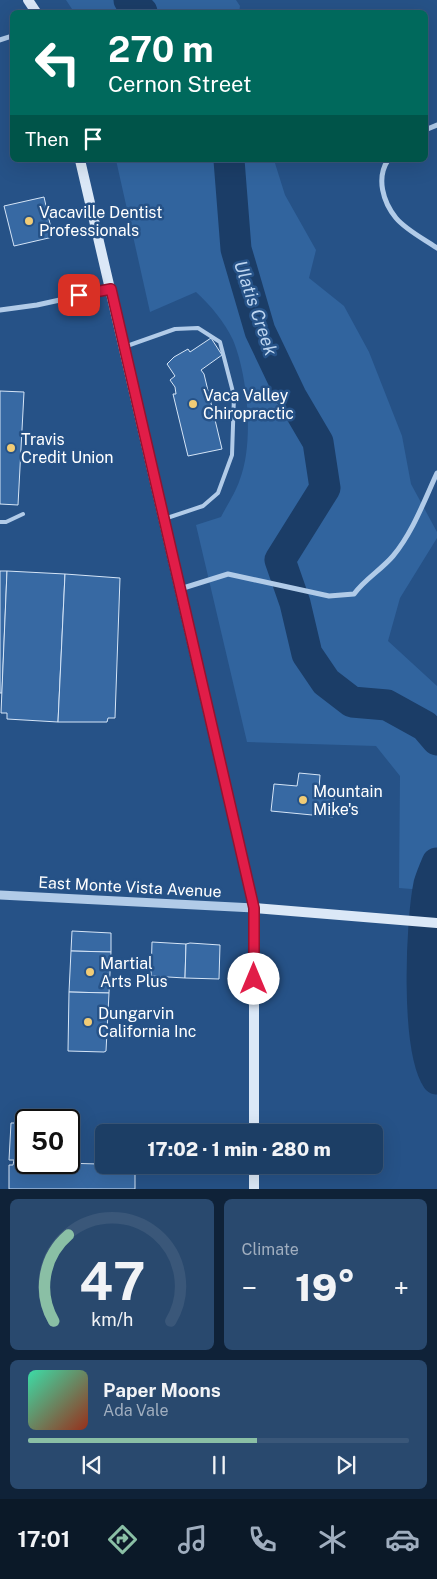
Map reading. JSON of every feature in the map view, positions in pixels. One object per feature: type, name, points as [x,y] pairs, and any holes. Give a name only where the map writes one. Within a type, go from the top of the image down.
[{"type":"main road","points":[[80,162],[254,908],[254,1124]]},
{"type":"main road","name":"East Monte Vista Avenue","points":[[254,908],[437,923]]},
{"type":"main road","points":[[254,1174],[254,1189]]},
{"type":"street","points":[[387,162],[380,178],[382,189],[396,218],[437,248]]},
{"type":"street","points":[[0,310],[37,305],[111,289]]},
{"type":"street","points":[[180,589],[228,574],[329,596],[354,594],[363,582],[392,556],[416,520],[437,473]]},
{"type":"street","name":"East Monte Vista Avenue","points":[[0,895],[254,908]]},
{"type":"lane","points":[[124,347],[176,328],[198,328],[220,342],[234,396],[232,454],[218,493],[202,506],[164,519]]},
{"type":"lane","points":[[0,522],[6,522],[22,514]]},
{"type":"shaded area","points":[[66,0],[236,0],[240,6],[239,10],[73,10]]},
{"type":"shaded area","points":[[116,162],[275,162],[285,195],[316,250],[309,278],[344,306],[369,352],[402,436],[411,484],[437,532],[437,538],[400,598],[388,641],[437,686],[437,891],[399,888],[400,776],[376,746],[247,742],[196,525],[221,517],[240,479],[247,447],[248,429],[242,372],[233,340],[226,326],[196,292],[150,312]]},
{"type":"shaded area","points":[[412,958],[437,959],[437,1091],[425,1074],[416,1027]]},
{"type":"building","name":"Vacaville Dentist Professionals","points":[[44,197],[53,237],[14,246],[4,206]]},
{"type":"building","name":"Vaca Valley Chiropractic","points":[[211,338],[222,355],[201,370],[204,374],[222,449],[188,456],[173,394],[176,394],[175,387],[170,380],[175,376],[167,364],[174,357],[188,349],[190,352]]},
{"type":"building","name":"Travis Credit Union","points":[[0,391],[24,392],[18,505],[0,504]]},
{"type":"building","points":[[0,571],[7,571],[2,693],[0,693]]},
{"type":"building","points":[[7,571],[65,574],[58,722],[7,719],[7,713],[1,713]]},
{"type":"building","points":[[65,574],[120,578],[115,718],[108,718],[107,722],[58,722]]},
{"type":"building","name":"Mountain Mike's","points":[[299,773],[320,775],[319,788],[335,790],[333,817],[271,811],[274,784],[297,786]]},
{"type":"building","points":[[72,931],[111,933],[111,952],[71,951]]},
{"type":"building","points":[[152,942],[186,944],[185,978],[151,976]]},
{"type":"building","points":[[186,944],[220,945],[219,979],[185,978]]},
{"type":"building","name":"Martial Arts Plus","points":[[71,951],[111,952],[109,993],[69,992]]},
{"type":"building","name":"Dungarvin California Inc","points":[[69,992],[109,993],[106,1051],[68,1051]]},
{"type":"building","points":[[11,1123],[15,1123],[15,1160],[9,1160]]},
{"type":"building","points":[[15,1160],[15,1174],[80,1174],[80,1163],[95,1164],[95,1174],[135,1174],[135,1189],[9,1189],[9,1165],[13,1165]]},
{"type":"waterway","name":"Ulatis Creek","points":[[129,0],[140,10]]},
{"type":"waterway","name":"Ulatis Creek","points":[[229,162],[236,249],[260,331],[291,396],[318,442],[325,488],[280,560],[295,603],[307,654],[326,682],[352,702],[387,705],[425,726],[437,740]]},
{"type":"waterway","name":"Ulatis Creek","points":[[437,863],[429,884],[426,902],[422,954],[423,1014],[426,1041],[430,1063],[437,1079]]},
{"type":"place","name":"Vacaville Dentist Professionals","points":[[29,221]]},
{"type":"place","name":"Vaca Valley Chiropractic","points":[[193,404]]},
{"type":"place","name":"Travis Credit Union","points":[[11,448]]},
{"type":"place","name":"Mountain Mike's","points":[[303,800]]},
{"type":"place","name":"Martial Arts Plus","points":[[90,972]]},
{"type":"place","name":"Dungarvin California Inc","points":[[88,1022]]},
{"type":"route","points":[[79,295],[111,289],[254,908],[254,979]]}]
